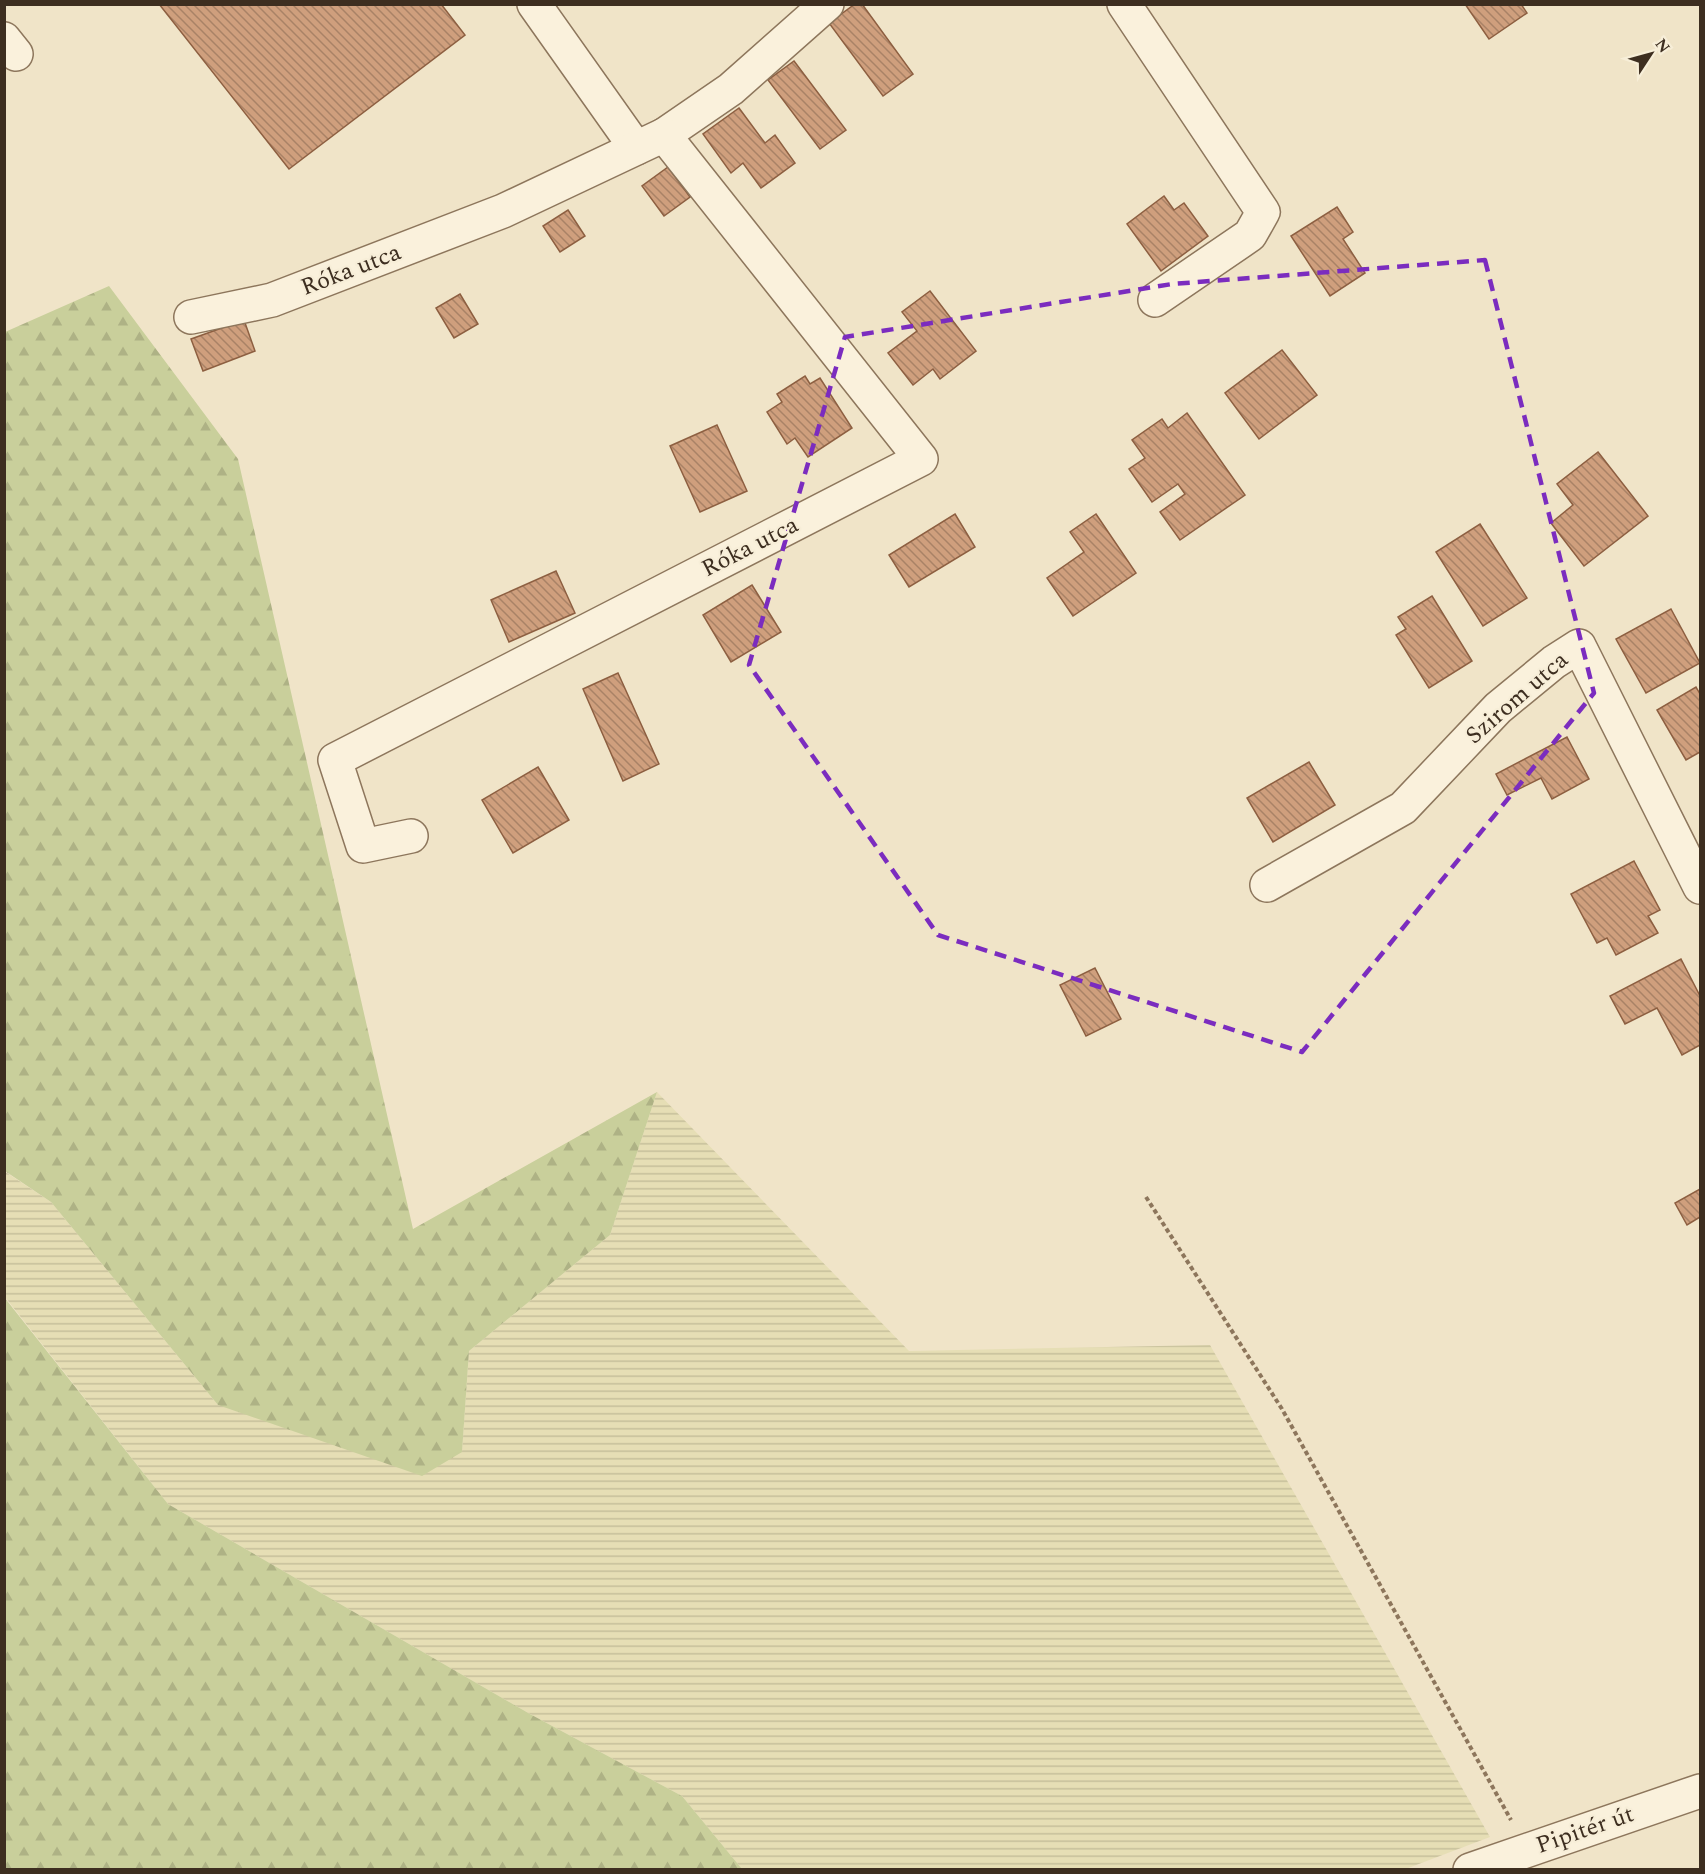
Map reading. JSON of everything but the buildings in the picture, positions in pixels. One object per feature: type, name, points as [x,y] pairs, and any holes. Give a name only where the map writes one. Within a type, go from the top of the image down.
[{"type":"street","name":"Róka utca","points":[[411,836],[363,846],[335,760],[921,459],[650,141],[611,110],[534,4]]},
{"type":"street","name":"Róka utca","points":[[191,317],[272,300],[503,211],[650,141],[731,89],[827,4]]},
{"type":"street","points":[[1124,4],[1263,212],[1250,235],[1155,300]]},
{"type":"street","name":"Szirom utca","points":[[1268,885],[1403,808],[1498,708],[1554,662],[1579,646],[1701,887]]},
{"type":"street","name":"Pipitér út","points":[[1470,1869],[1701,1791]]},
{"type":"path","points":[[1146,1197],[1282,1409],[1528,1849]]},
{"type":"highlighted area","points":[[1485,260],[1594,693],[1302,1052],[938,935],[749,665],[845,337],[1172,284]]},
{"type":"shaded area","points":[[657,1092],[909,1351],[1210,1345],[1490,1837],[1403,1870],[742,1869],[682,1796],[530,1714],[168,1504],[5,1297],[4,1171],[51,1202],[218,1405],[462,1452],[469,1351],[610,1235]]},
{"type":"green space","points":[[109,286],[238,459],[413,1229],[657,1092],[610,1235],[469,1351],[462,1452],[422,1476],[218,1405],[51,1202],[5,1171],[5,332]]},
{"type":"green space","points":[[4,1297],[168,1504],[530,1714],[682,1796],[742,1869],[5,1869]]}]
